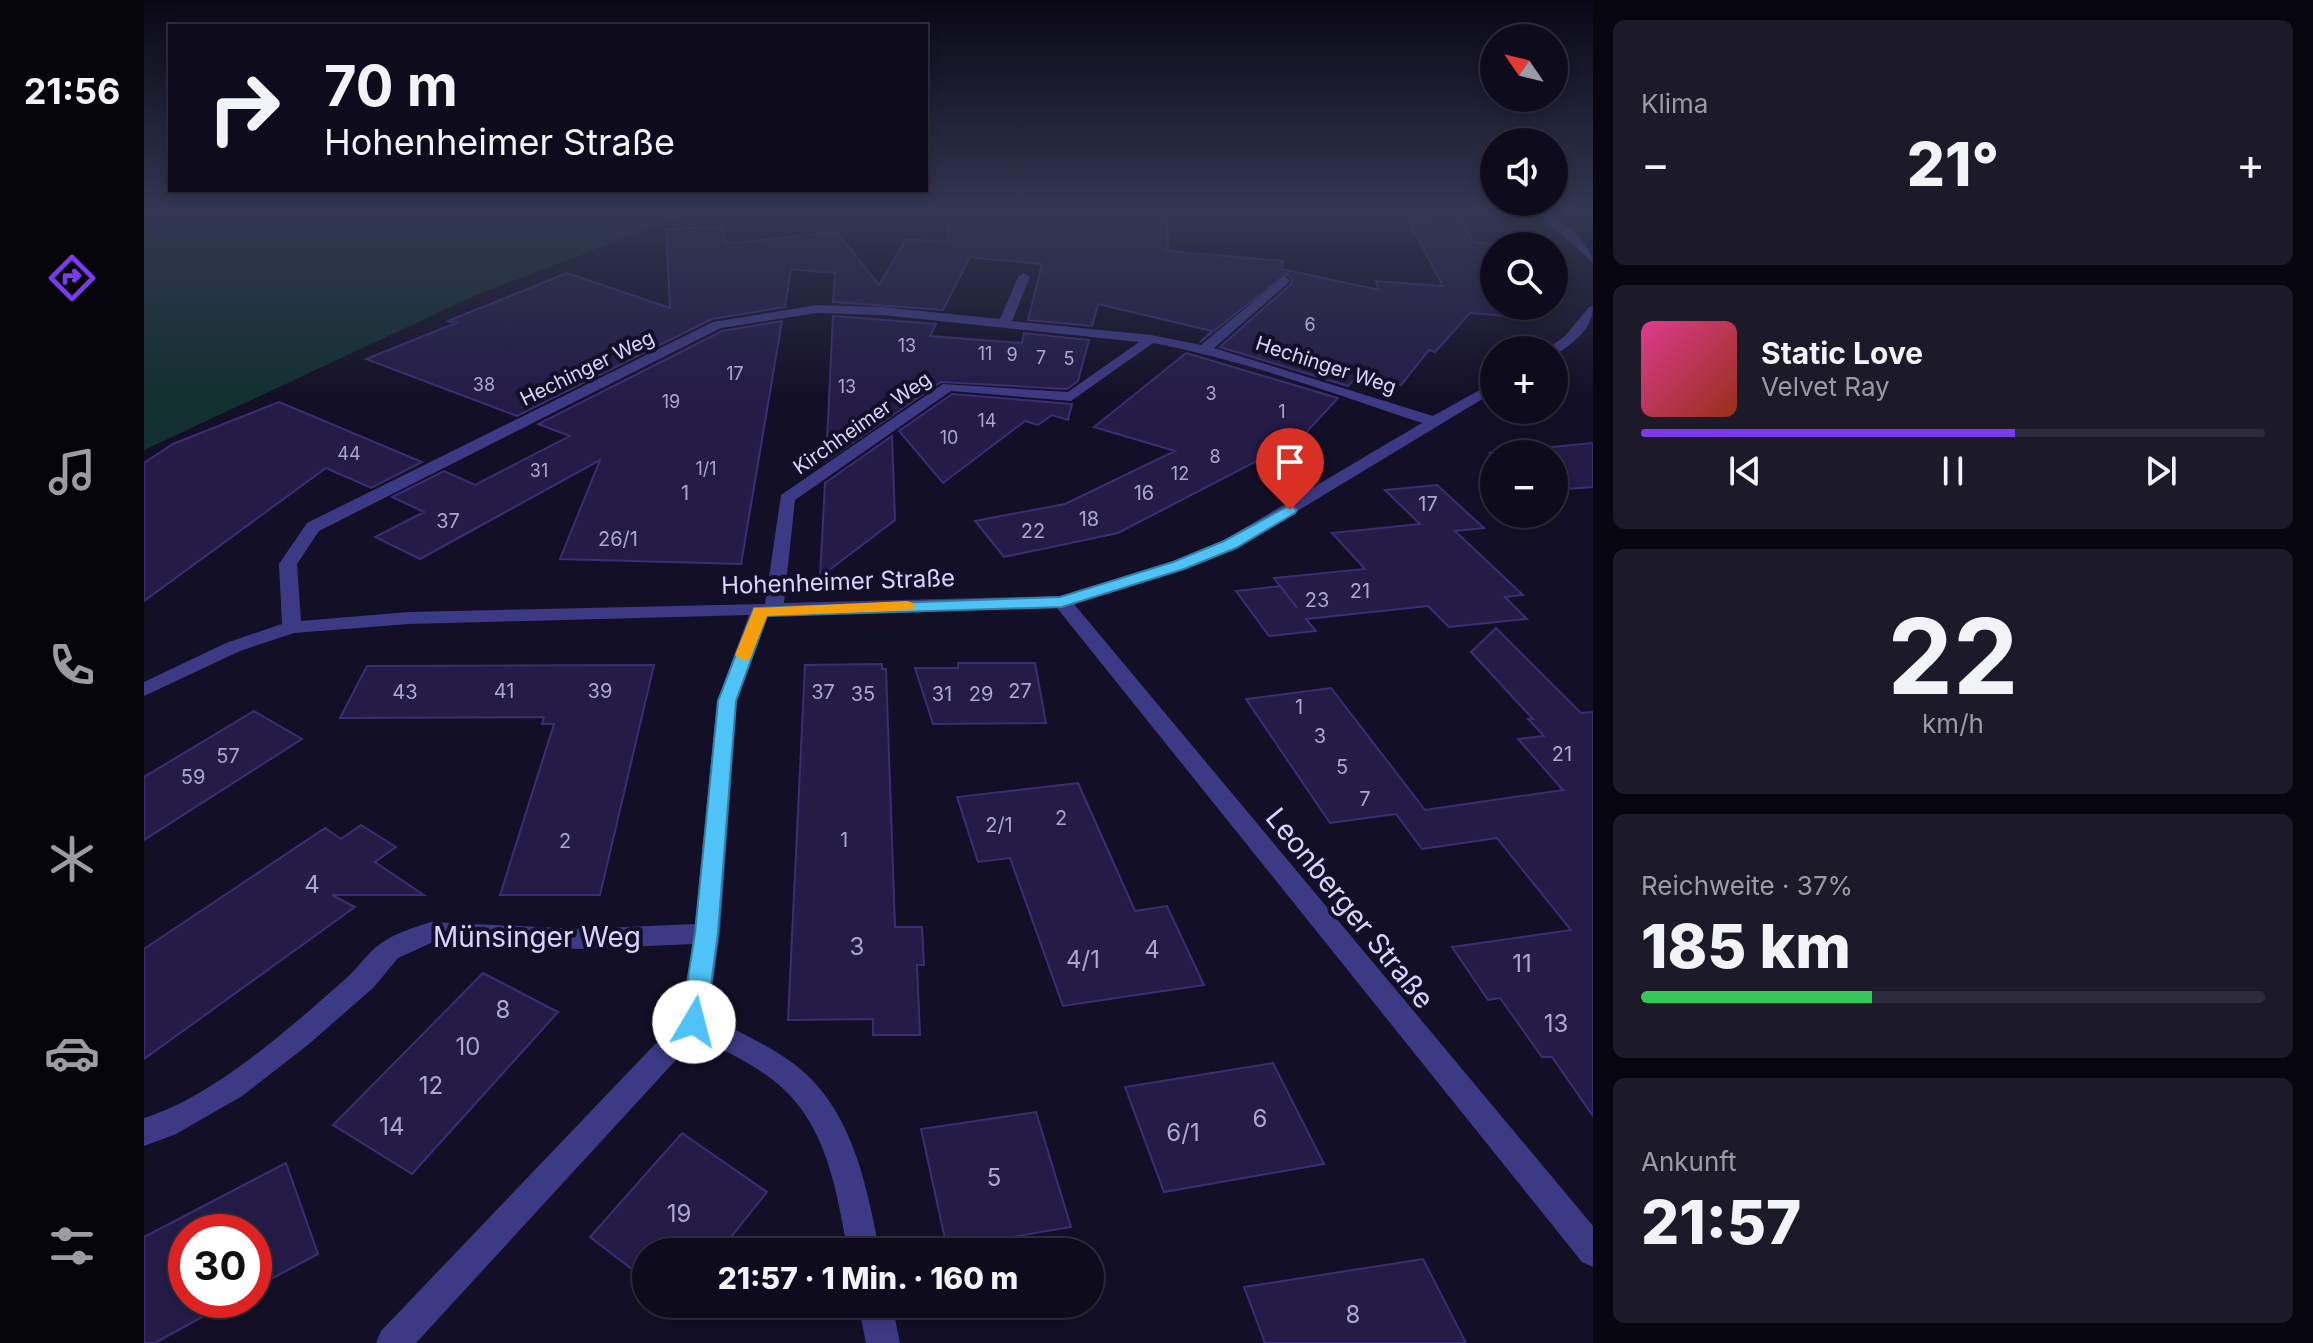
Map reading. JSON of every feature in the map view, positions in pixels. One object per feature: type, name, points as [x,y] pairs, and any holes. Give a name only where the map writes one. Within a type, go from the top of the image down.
[{"type":"street","points":[[1004,324],[1024,277]]},
{"type":"street","name":"Hechinger Weg","points":[[1204,349],[1284,280]]},
{"type":"street","name":"Hechinger Weg","points":[[292,627],[288,564],[313,527],[718,325],[817,309],[882,311],[1151,339],[1204,349],[1275,369],[1435,422]]},
{"type":"street","points":[[1568,340],[1593,310]]},
{"type":"street","name":"Kirchheimer Weg","points":[[767,611],[787,498],[948,387],[1071,397],[1151,339]]},
{"type":"street","name":"Hohenheimer Straße","points":[[144,690],[233,647],[292,627],[409,618],[1062,602],[1179,565],[1230,544],[1480,395]]},
{"type":"street","name":"Leonberger Straße","points":[[1062,602],[1593,1251]]},
{"type":"street","points":[[393,1343],[694,1022],[707,933],[727,701],[767,611]]},
{"type":"street","name":"Münsinger Weg","points":[[144,1132],[166,1125],[232,1087],[299,1036],[365,979],[389,951],[431,932],[581,939],[707,933]]},
{"type":"street","points":[[694,1022],[790,1076],[822,1109],[845,1162],[861,1238]]},
{"type":"street","points":[[878,1318],[883,1343]]},
{"type":"green space","points":[[144,274],[532,274],[476,295],[144,450]]},
{"type":"building","points":[[569,274],[670,308],[668,274],[790,274],[785,307],[712,319],[517,416],[366,359],[456,323],[448,321]]},
{"type":"building","points":[[835,274],[870,274],[879,285],[886,274],[962,274],[943,310],[833,302]]},
{"type":"building","points":[[1040,274],[1304,274],[1379,290],[1376,281],[1443,286],[1437,274],[1480,274],[1480,314],[1470,313],[1435,352],[1429,350],[1401,385],[1359,374],[1348,386],[1220,347],[1290,285],[1293,279],[1286,274],[1200,342],[1212,331],[1098,304],[1092,326],[1028,320]]},
{"type":"building","points":[[833,316],[936,324],[930,336],[1022,343],[1024,333],[1089,340],[1078,381],[1067,389],[941,382],[826,461]]},
{"type":"building","points":[[782,321],[741,564],[560,559],[600,460],[420,559],[375,537],[424,512],[392,497],[444,471],[475,485],[570,436],[538,424],[722,331]]},
{"type":"building","points":[[1186,353],[1338,398],[1301,438],[1118,533],[1004,557],[975,521],[1065,504],[1175,451],[1094,427]]},
{"type":"building","points":[[952,394],[1072,404],[1068,420],[1052,415],[1038,425],[1025,421],[943,483],[899,431]]},
{"type":"building","points":[[279,402],[422,462],[371,488],[326,468],[144,601],[144,463],[173,444]]},
{"type":"building","points":[[892,436],[895,520],[820,577],[825,483]]},
{"type":"building","points":[[1593,443],[1593,487],[1568,489],[1568,445]]},
{"type":"building","points":[[1437,485],[1480,524],[1480,528],[1484,528],[1455,531],[1523,595],[1505,597],[1527,619],[1449,627],[1428,606],[1306,619],[1316,631],[1269,636],[1236,591],[1280,586],[1297,608],[1274,578],[1365,569],[1332,533],[1420,524],[1385,490]]},
{"type":"building","points":[[1496,628],[1581,713],[1593,712],[1593,1116],[1552,1057],[1542,1057],[1500,998],[1488,1000],[1452,947],[1571,930],[1497,838],[1422,849],[1396,814],[1330,823],[1246,699],[1331,688],[1425,810],[1563,790],[1518,739],[1544,736],[1528,719],[1533,719],[1471,652]]},
{"type":"building","points":[[958,663],[1035,663],[1046,723],[933,724],[915,668],[958,668]]},
{"type":"building","points":[[882,664],[882,669],[886,669],[895,927],[922,927],[924,965],[917,965],[920,1035],[873,1035],[873,1019],[788,1020],[805,665]]},
{"type":"building","points":[[654,665],[600,895],[500,895],[554,724],[542,724],[544,717],[340,718],[367,666]]},
{"type":"building","points":[[254,711],[302,739],[144,840],[144,777]]},
{"type":"building","points":[[1078,783],[1135,911],[1167,906],[1204,985],[1063,1006],[1010,858],[978,862],[957,797]]},
{"type":"building","points":[[361,825],[396,847],[375,862],[424,895],[332,895],[355,907],[144,1059],[144,949],[325,828],[341,839]]},
{"type":"building","points":[[483,973],[558,1012],[412,1174],[333,1125]]},
{"type":"building","points":[[1273,1063],[1324,1164],[1164,1192],[1125,1087]]},
{"type":"building","points":[[1036,1112],[1071,1227],[1006,1238],[945,1238],[921,1129]]},
{"type":"building","points":[[682,1133],[767,1192],[730,1238],[632,1238],[632,1269],[590,1237]]},
{"type":"building","points":[[286,1163],[318,1254],[272,1278],[272,1214],[188,1214]]},
{"type":"building","points":[[168,1224],[168,1318],[200,1318],[155,1343],[144,1343],[144,1237]]},
{"type":"building","points":[[1423,1259],[1466,1343],[1265,1343],[1244,1287]]},
{"type":"slow traffic","points":[[744,655],[760,611],[907,606]]},
{"type":"route","points":[[694,1022],[707,933],[727,701],[760,611],[1062,602],[1179,565],[1230,544],[1290,510]]}]
